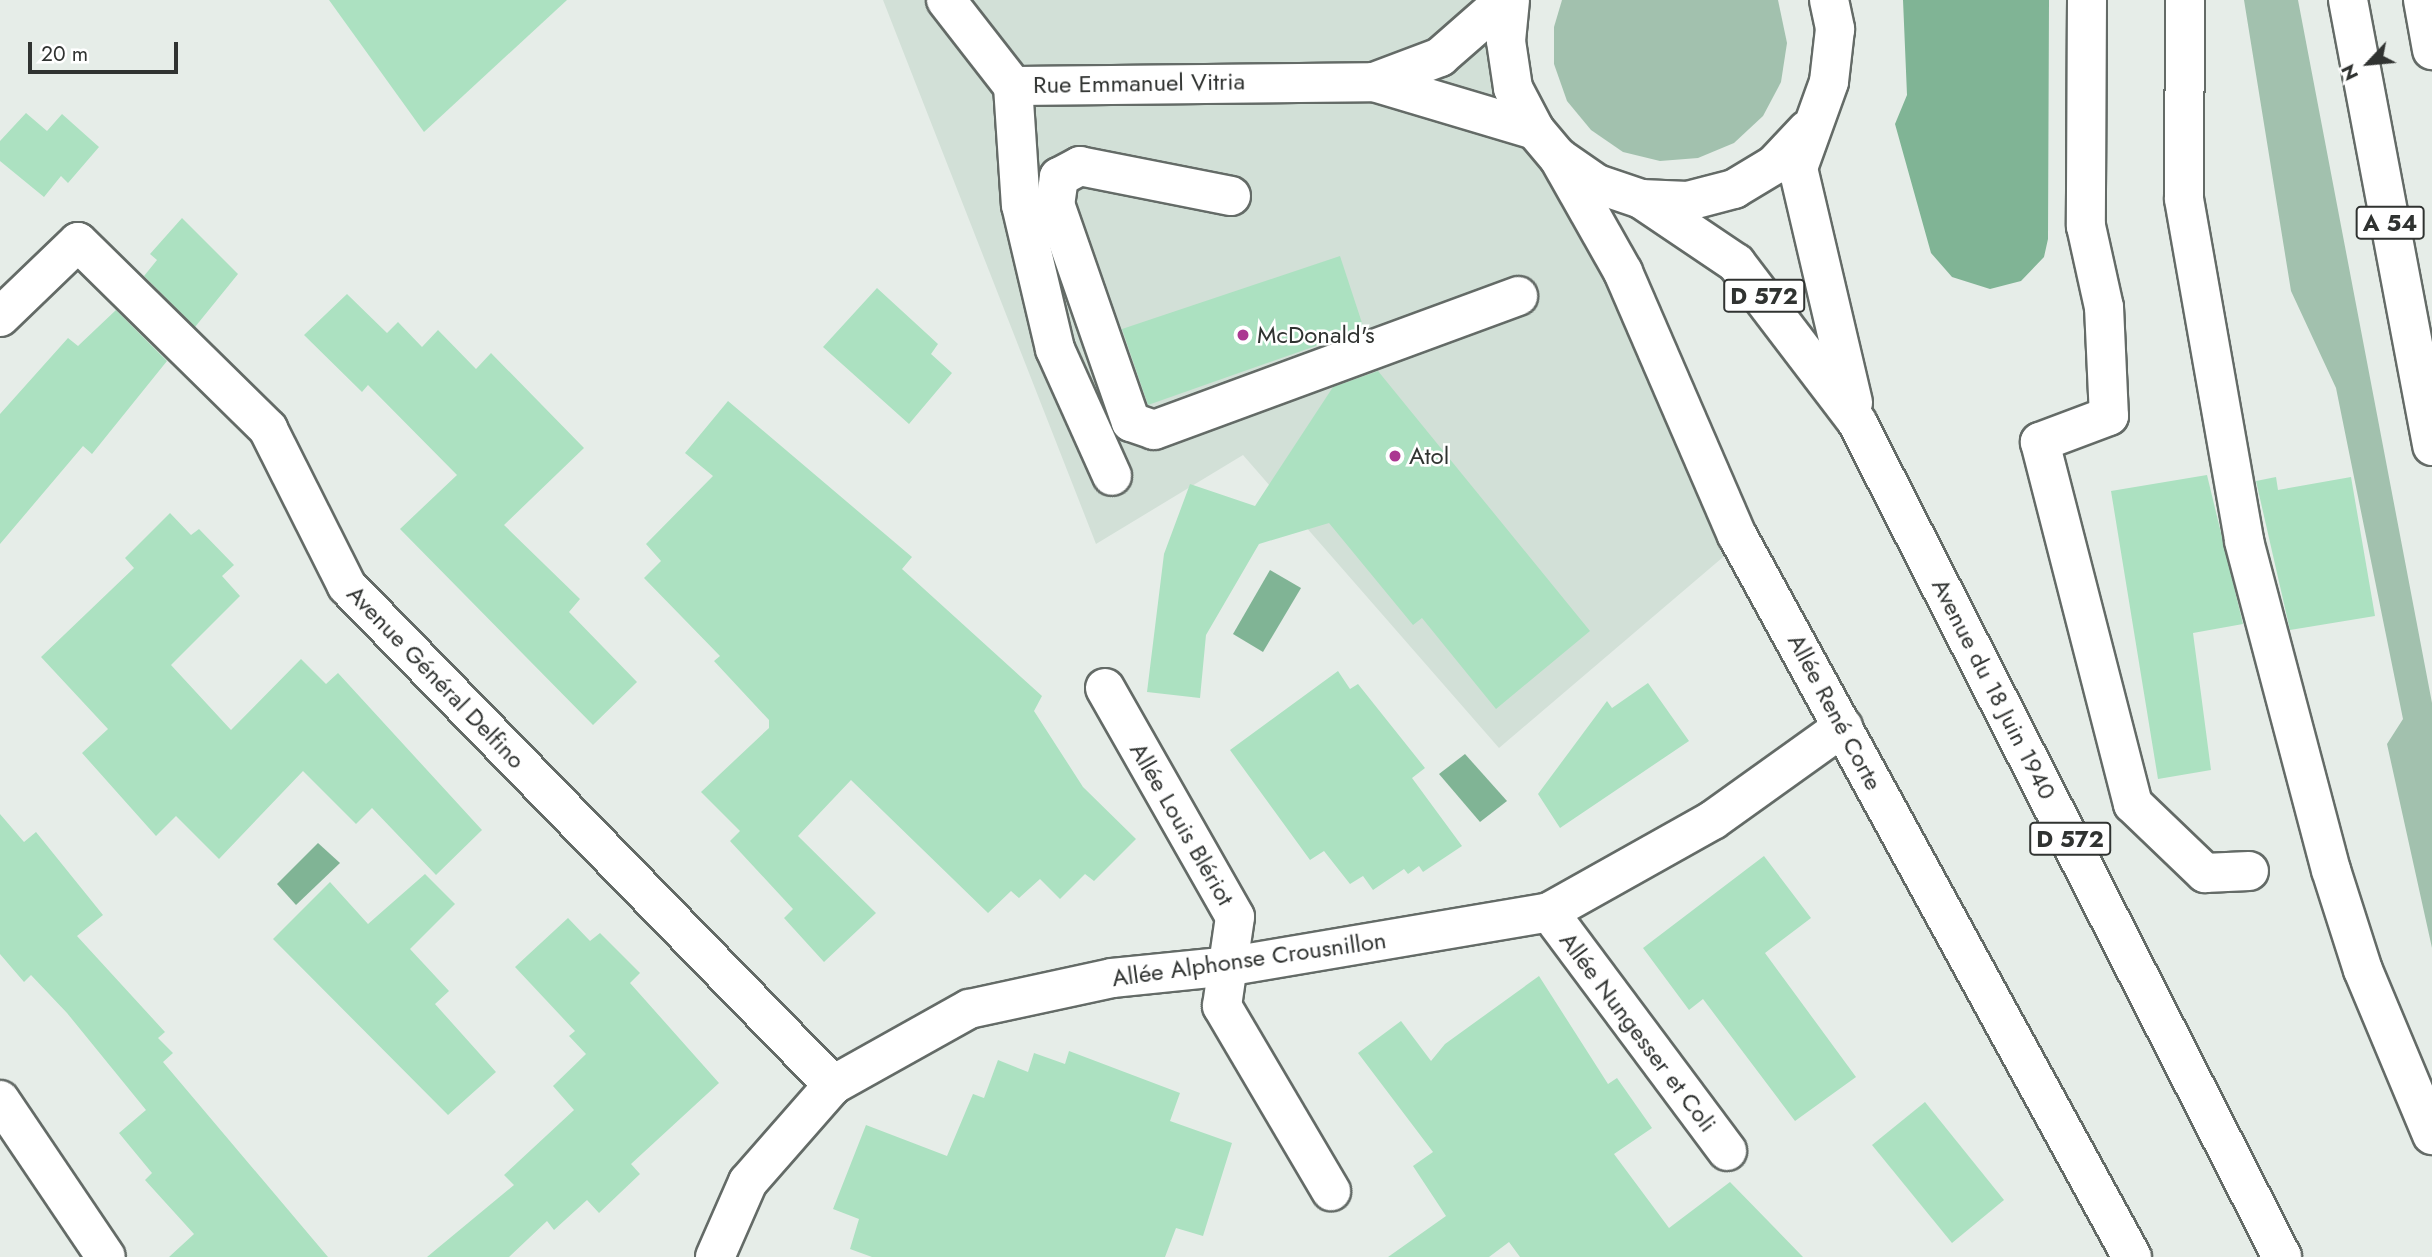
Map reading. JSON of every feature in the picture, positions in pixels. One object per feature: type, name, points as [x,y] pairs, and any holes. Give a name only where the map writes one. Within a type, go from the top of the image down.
[{"type":"main road","name":"Rue Emmanuel Vitria","points":[[946,0],[1013,86],[1374,82]]},
{"type":"main road","points":[[1374,82],[1440,57],[1508,0]]},
{"type":"main road","name":"Avenue du 18 Juin 1940","points":[[1508,0],[1506,41],[1513,88],[1547,144],[1597,184],[1641,199],[1736,263],[1857,422],[2282,1257]]},
{"type":"main road","name":"Avenue du 18 Juin 1940","points":[[1829,0],[1835,29],[1829,82],[1807,130],[1798,168],[1857,422]]},
{"type":"main road","points":[[2087,0],[2086,226],[2104,307],[2109,415],[2040,442],[2133,804],[2206,873],[2249,871]]},
{"type":"main road","points":[[2185,0],[2184,199],[2244,541],[2331,870],[2363,971],[2432,1135]]},
{"type":"main road","name":"A 54","points":[[2348,0],[2432,446]]},
{"type":"main road","points":[[2423,0],[2432,50]]},
{"type":"main road","points":[[1374,82],[1547,144]]},
{"type":"main road","points":[[1013,86],[1021,205],[1055,349],[1112,475]]},
{"type":"main road","name":"Avenue du 18 Juin 1940","points":[[1641,199],[1688,201],[1734,189],[1774,165],[1807,130]]},
{"type":"main road","name":"Allée René Corte","points":[[1547,144],[1623,272],[1737,535],[2132,1257]]},
{"type":"main road","points":[[1231,196],[1080,166],[1059,177],[1055,204],[1131,422],[1154,430],[1518,296]]},
{"type":"main road","name":"Avenue Général Delfino","points":[[0,317],[78,242],[268,429],[346,586],[833,1085]]},
{"type":"main road","name":"Allée Louis Blériot","points":[[1105,688],[1235,917],[1231,966],[1222,1006],[1331,1191]]},
{"type":"main road","name":"Allée Alphonse Crousnillon","points":[[715,1257],[748,1182],[833,1085],[968,1009],[1112,978],[1231,966],[1549,912],[1713,820],[1843,727]]},
{"type":"main road","name":"Allée Nungesser et Coli","points":[[1549,912],[1727,1151]]},
{"type":"main road","points":[[0,1100],[106,1257]]},
{"type":"shaded area","points":[[883,0],[1494,0],[1729,552],[1499,748],[1243,455],[1096,544]]},
{"type":"shaded area","points":[[1562,0],[1778,0],[1787,43],[1781,82],[1763,116],[1734,143],[1698,158],[1660,161],[1623,152],[1591,130],[1567,101],[1554,64],[1554,27]]},
{"type":"shaded area","points":[[1903,0],[2049,0],[2048,239],[2044,257],[2021,281],[1990,289],[1952,277],[1931,253],[1895,124],[1907,95]]},
{"type":"shaded area","points":[[2244,0],[2298,0],[2432,703],[2432,948],[2387,744],[2403,719],[2336,388],[2291,291]]},
{"type":"shaded area","points":[[1270,570],[1301,588],[1263,652],[1233,634]]},
{"type":"shaded area","points":[[1465,754],[1507,801],[1480,822],[1439,774]]},
{"type":"shaded area","points":[[318,843],[340,863],[296,905],[277,884]]},
{"type":"building","points":[[329,0],[567,0],[424,132]]},
{"type":"building","points":[[26,113],[47,131],[62,114],[99,147],[68,183],[61,176],[44,197],[0,161],[0,141]]},
{"type":"building","points":[[182,218],[238,274],[195,327],[144,276],[157,260],[150,254]]},
{"type":"building","name":"McDonald's","points":[[1340,256],[1364,329],[1148,405],[1122,329]]},
{"type":"building","points":[[877,288],[938,344],[931,354],[952,373],[909,424],[823,347]]},
{"type":"building","points":[[347,294],[387,333],[398,322],[422,347],[438,330],[476,369],[491,353],[584,448],[504,525],[580,599],[569,612],[637,682],[593,725],[400,529],[457,475],[368,385],[362,392],[304,335]]},
{"type":"building","points":[[116,310],[167,361],[92,454],[83,446],[0,544],[0,414],[68,338],[78,346]]},
{"type":"building","points":[[1378,371],[1590,631],[1496,709],[1422,618],[1413,625],[1329,523],[1259,544],[1206,635],[1200,698],[1147,692],[1164,554],[1190,484],[1255,506],[1333,387]]},
{"type":"building","points":[[728,401],[912,557],[902,569],[1042,696],[1034,711],[1083,787],[1136,839],[1094,881],[1085,874],[1060,899],[1040,879],[1019,898],[1011,891],[988,913],[851,780],[798,836],[876,913],[824,962],[784,918],[793,909],[730,841],[740,831],[701,792],[769,728],[769,720],[714,661],[720,656],[644,578],[661,561],[646,544],[713,476],[685,453]]},
{"type":"building","points":[[2207,475],[2243,624],[2193,633],[2211,770],[2158,779],[2111,491]]},
{"type":"building","points":[[2276,477],[2278,490],[2351,477],[2375,616],[2290,630],[2256,481]]},
{"type":"building","points":[[170,513],[191,535],[199,529],[234,565],[222,576],[240,596],[171,665],[231,730],[301,659],[326,684],[338,673],[482,830],[436,875],[372,808],[356,824],[303,771],[219,859],[176,816],[156,836],[82,753],[108,729],[41,657],[134,568],[125,558]]},
{"type":"building","points":[[1338,671],[1350,689],[1358,684],[1425,768],[1412,778],[1462,846],[1423,872],[1419,866],[1408,874],[1404,869],[1373,890],[1363,876],[1350,884],[1324,851],[1310,860],[1230,750]]},
{"type":"building","points":[[1648,683],[1689,741],[1560,828],[1538,794],[1607,701],[1612,708]]},
{"type":"building","points":[[0,814],[24,842],[36,832],[103,915],[77,936],[165,1032],[158,1038],[173,1053],[163,1062],[328,1257],[169,1257],[194,1234],[145,1180],[152,1173],[119,1133],[146,1110],[67,1013],[31,975],[24,982],[0,954]]},
{"type":"building","points":[[1764,856],[1811,918],[1765,953],[1856,1077],[1795,1121],[1703,999],[1689,1010],[1643,948]]},
{"type":"building","points":[[425,874],[455,904],[410,949],[449,991],[435,1004],[496,1072],[448,1115],[273,939],[330,882],[368,924]]},
{"type":"building","points":[[568,918],[590,941],[600,933],[640,973],[630,983],[719,1083],[631,1164],[640,1174],[599,1213],[587,1200],[554,1230],[547,1221],[509,1257],[427,1257],[514,1185],[504,1175],[574,1110],[553,1086],[586,1054],[569,1036],[575,1031],[515,967]]},
{"type":"building","points":[[1539,976],[1608,1084],[1617,1078],[1652,1128],[1614,1154],[1669,1228],[1730,1182],[1803,1257],[1520,1257],[1509,1242],[1489,1257],[1388,1257],[1446,1216],[1413,1166],[1433,1152],[1358,1053],[1401,1021],[1431,1061],[1445,1044]]},
{"type":"building","points":[[1069,1051],[1180,1093],[1170,1121],[1232,1143],[1203,1236],[1176,1228],[1165,1257],[872,1257],[850,1249],[859,1219],[833,1209],[866,1125],[947,1156],[973,1094],[984,1098],[998,1060],[1028,1072],[1034,1053],[1065,1064]]},
{"type":"building","points":[[1925,1102],[2004,1200],[1952,1243],[1872,1145]]},
{"type":"place","name":"McDonald's","points":[[1243,335]]},
{"type":"place","name":"Atol","points":[[1395,456]]}]
